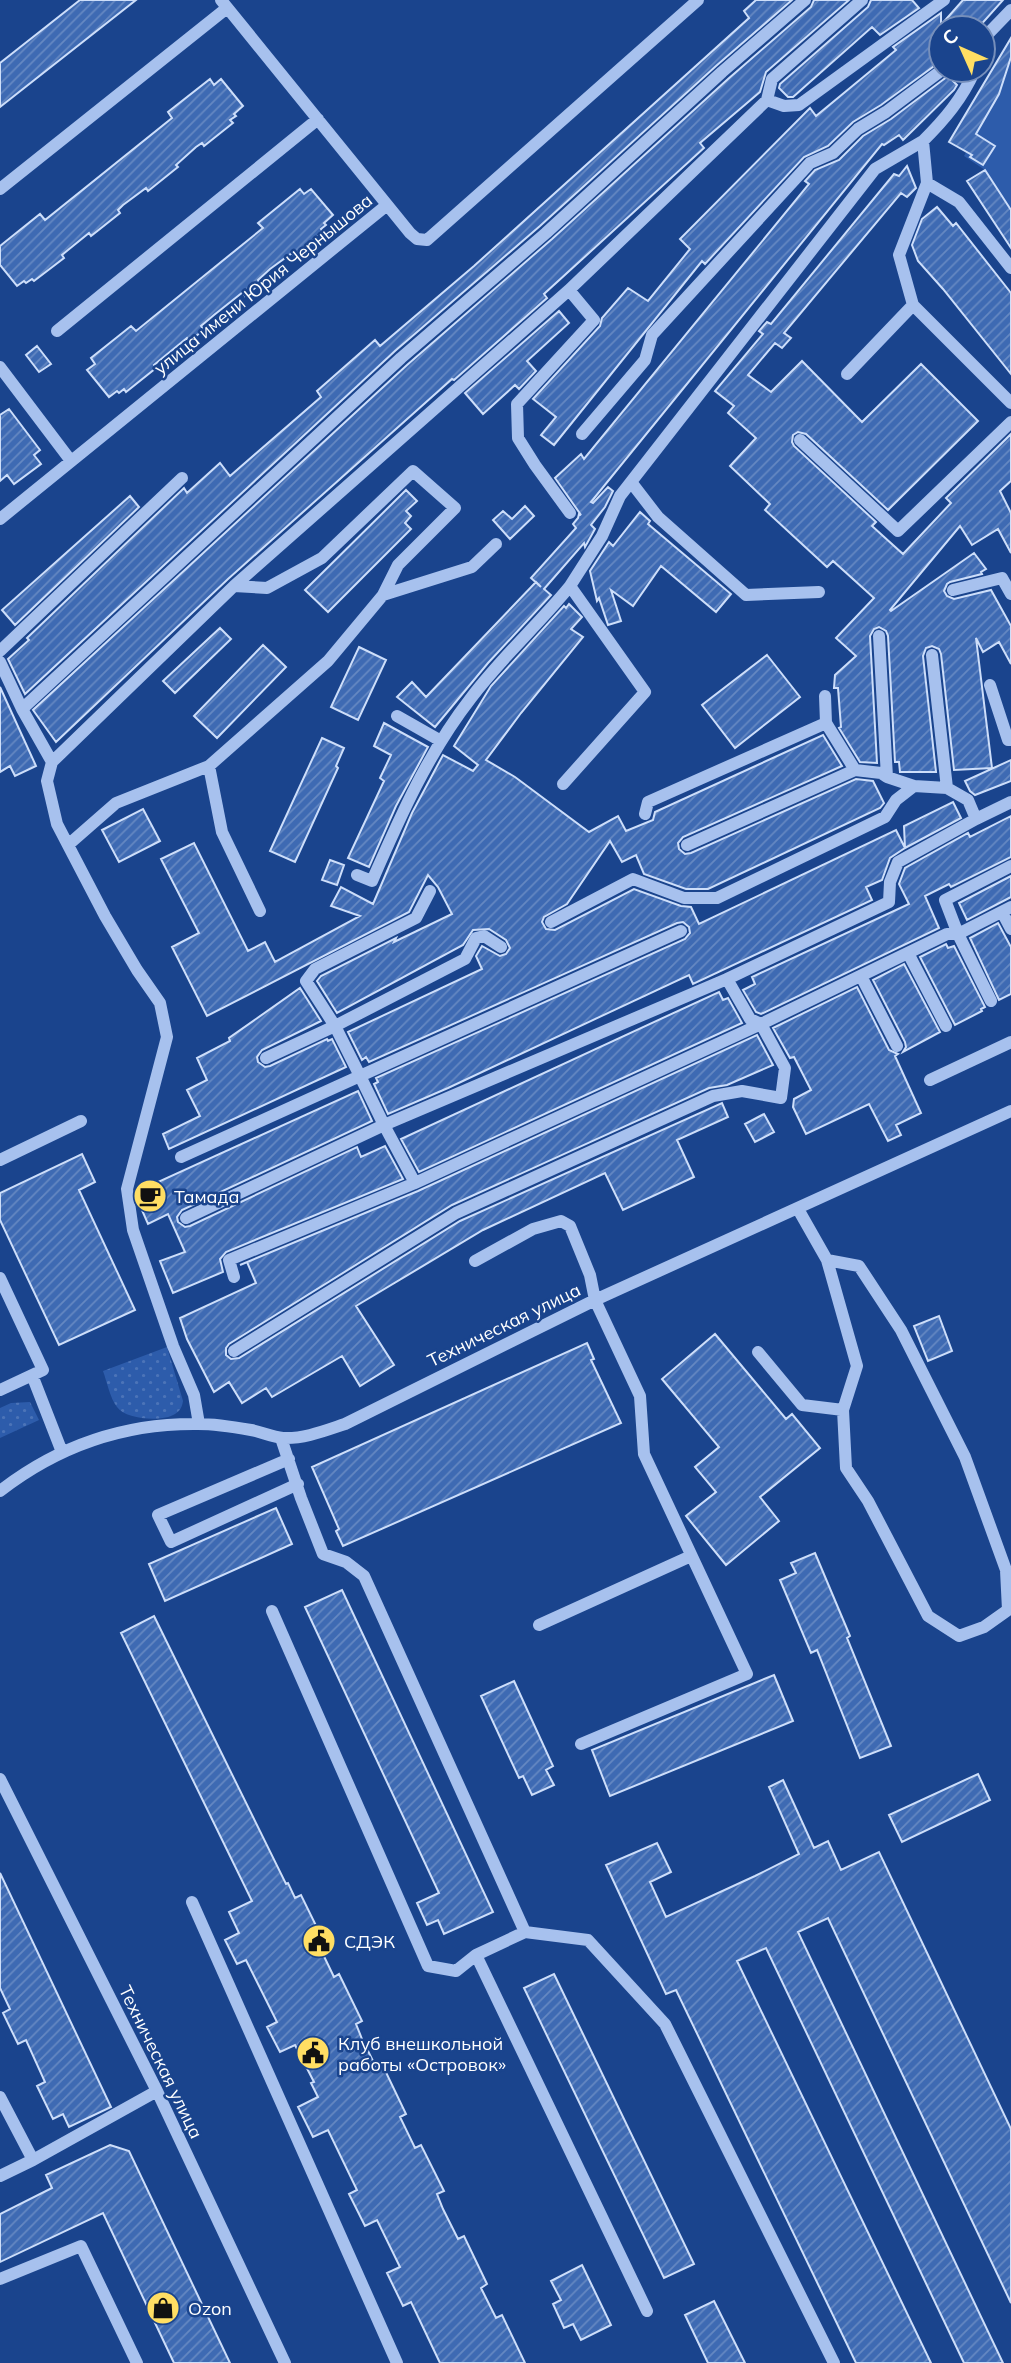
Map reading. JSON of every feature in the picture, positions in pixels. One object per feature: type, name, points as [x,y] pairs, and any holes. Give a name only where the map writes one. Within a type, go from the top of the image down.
[{"type":"street","name":"улица имени Юрия Чернышова","points":[[0,519],[387,205],[417,239],[427,240],[436,234],[698,0]]},
{"type":"street","points":[[22,709],[401,358],[546,233],[805,0]]},
{"type":"street","points":[[198,1424],[194,1395],[173,1346],[133,1230],[127,1189],[167,1037],[160,1003],[136,970],[57,824],[47,781],[52,762],[234,586],[569,290],[767,100],[772,79],[862,0]]},
{"type":"street","points":[[767,100],[784,106],[799,105],[940,6],[944,0]]},
{"type":"street","points":[[0,189],[224,4],[387,205]]},
{"type":"street","points":[[997,24],[1011,10]]},
{"type":"street","points":[[582,434],[645,359],[652,335],[810,163],[833,153],[858,129],[927,81]]},
{"type":"street","points":[[357,875],[372,881],[402,811],[441,741],[471,696],[570,586],[602,536],[620,496],[875,169],[923,141],[948,116],[969,84]]},
{"type":"street","points":[[57,331],[318,119]]},
{"type":"street","points":[[923,141],[927,183],[900,255],[913,305],[1011,403]]},
{"type":"street","points":[[927,183],[959,202],[1011,268]]},
{"type":"street","points":[[569,290],[594,320],[517,404],[519,438],[535,466],[570,513]]},
{"type":"street","points":[[847,374],[913,305]]},
{"type":"street","points":[[0,367],[71,461]]},
{"type":"street","points":[[800,440],[898,530],[1011,422]]},
{"type":"street","points":[[68,845],[116,803],[209,765],[328,661],[383,595],[398,565],[455,509],[413,471],[322,558],[267,588],[234,586]]},
{"type":"street","points":[[0,651],[182,478]]},
{"type":"street","points":[[631,482],[657,517],[746,595],[819,592]]},
{"type":"street","points":[[383,595],[472,567],[496,544]]},
{"type":"street","points":[[953,590],[1002,578],[1011,594]]},
{"type":"street","points":[[563,784],[645,692],[570,586]]},
{"type":"street","points":[[878,636],[887,777]]},
{"type":"street","points":[[932,655],[947,788]]},
{"type":"street","points":[[0,662],[22,709],[52,762]]},
{"type":"street","points":[[990,685],[1008,740],[1011,740]]},
{"type":"street","points":[[825,696],[826,723],[855,770]]},
{"type":"street","points":[[397,716],[441,741]]},
{"type":"street","points":[[645,814],[648,802],[826,723]]},
{"type":"street","points":[[209,765],[222,832],[261,911]]},
{"type":"street","points":[[687,845],[855,770],[881,773],[914,786],[947,788],[968,800],[976,819]]},
{"type":"street","points":[[551,922],[633,879],[684,898],[717,898],[885,817],[896,800],[914,786]]},
{"type":"street","points":[[186,1218],[384,1125],[727,979],[889,902],[890,882],[898,862],[1011,802]]},
{"type":"street","points":[[991,1001],[945,901],[1011,866]]},
{"type":"street","points":[[415,1183],[335,1026],[306,981],[315,969],[415,918],[430,891]]},
{"type":"street","points":[[234,1277],[229,1260],[415,1183],[761,1024],[947,934],[958,934],[1007,910],[1011,929]]},
{"type":"street","points":[[181,1157],[681,931]]},
{"type":"street","points":[[266,1058],[465,959],[476,938],[484,936],[501,947]]},
{"type":"street","points":[[908,953],[946,1026]]},
{"type":"street","points":[[861,975],[897,1046]]},
{"type":"street","points":[[234,1351],[456,1213],[713,1096],[742,1091],[781,1098],[785,1068],[761,1024],[750,1019],[727,979]]},
{"type":"street","points":[[930,1080],[1011,1042]]},
{"type":"street","name":"Техническая улица","points":[[0,1492],[26,1471],[62,1452],[82,1443],[137,1429],[198,1424],[252,1430],[282,1438],[312,1435],[345,1424],[595,1300],[1011,1111]]},
{"type":"street","points":[[0,1160],[81,1121]]},
{"type":"street","points":[[798,1209],[827,1260],[857,1366],[843,1410],[846,1468],[868,1501],[928,1616],[959,1636],[984,1627],[1009,1610],[1006,1570],[965,1457],[901,1331],[859,1266],[827,1260]]},
{"type":"street","points":[[475,1261],[533,1229],[561,1221],[570,1226],[590,1275],[595,1300],[640,1396],[644,1454],[747,1674],[581,1744]]},
{"type":"street","points":[[0,1278],[43,1370],[0,1390]]},
{"type":"street","points":[[758,1352],[802,1405],[843,1410]]},
{"type":"street","points":[[32,1375],[62,1452]]},
{"type":"street","points":[[282,1438],[323,1554],[346,1562],[364,1576],[525,1932]]},
{"type":"street","points":[[289,1459],[158,1515],[171,1542],[298,1485]]},
{"type":"street","points":[[539,1625],[691,1556]]},
{"type":"street","points":[[272,1611],[428,1966],[456,1971],[476,1955],[525,1932],[588,1940],[665,2024],[834,2363]]},
{"type":"street","name":"Техническая улица","points":[[0,1780],[157,2091],[285,2363]]},
{"type":"street","points":[[191,1902],[397,2363]]},
{"type":"street","points":[[476,1955],[647,2311]]},
{"type":"street","points":[[0,2176],[157,2091]]},
{"type":"street","points":[[0,2096],[33,2160]]},
{"type":"street","points":[[0,2279],[81,2246],[137,2363]]},
{"type":"shaded area","points":[[1011,57],[1011,210],[985,170],[964,156],[999,94]]},
{"type":"shaded area","points":[[167,1347],[183,1401],[181,1407],[169,1417],[154,1419],[128,1415],[117,1407],[112,1399],[103,1371]]},
{"type":"shaded area","points":[[30,1402],[39,1420],[0,1438],[0,1408],[11,1403]]},
{"type":"building","points":[[80,0],[136,0],[0,107],[0,63]]},
{"type":"building","points":[[756,0],[792,0],[540,226],[395,351],[25,694],[8,659],[184,488],[187,493],[220,463],[230,476],[321,397],[317,391],[375,340],[380,346],[474,266],[749,18],[744,11]]},
{"type":"building","points":[[814,0],[849,0],[766,72],[760,92],[700,143],[704,148],[544,294],[547,298],[228,579],[56,742],[33,710],[407,365],[811,7]]},
{"type":"building","points":[[871,0],[912,0],[919,8],[880,35],[872,27],[793,97],[788,97],[779,88],[780,84],[868,7]]},
{"type":"building","points":[[963,0],[1003,0],[990,14],[951,14]]},
{"type":"building","points":[[927,23],[927,71],[853,122],[828,146],[804,157],[705,264],[702,261],[554,445],[541,435],[556,417],[533,399],[600,326],[602,318],[628,288],[648,301],[690,249],[680,239],[810,108],[816,116],[896,50],[893,47]]},
{"type":"building","points":[[1011,38],[1011,57],[999,94],[976,134],[995,146],[983,165],[970,157],[972,155],[949,142],[984,84],[997,84],[997,61]]},
{"type":"building","points":[[210,79],[214,85],[221,79],[243,106],[230,120],[233,123],[204,146],[202,143],[196,147],[176,165],[178,167],[148,191],[146,188],[123,205],[118,210],[120,213],[91,236],[89,233],[62,255],[64,258],[34,281],[24,281],[17,286],[0,265],[0,246],[40,214],[45,220],[172,118],[168,112]]},
{"type":"building","points":[[937,84],[956,84],[954,90],[903,140],[899,135],[882,144],[591,502],[608,487],[613,491],[591,525],[595,529],[585,547],[584,543],[544,589],[551,595],[488,663],[435,727],[397,697],[412,682],[426,697],[536,582],[531,578],[576,528],[573,524],[579,514],[581,515],[555,478],[581,454],[584,459],[809,184],[805,181],[815,170],[839,160],[863,136],[891,119]]},
{"type":"building","points":[[907,166],[916,188],[907,197],[901,193],[784,333],[791,338],[782,348],[775,343],[748,375],[771,392],[802,361],[862,422],[921,364],[978,421],[888,510],[806,434],[798,432],[793,435],[794,446],[876,522],[872,526],[903,554],[951,503],[946,498],[1011,434],[1011,481],[1000,491],[1011,513],[1011,553],[998,529],[972,545],[960,526],[890,610],[974,553],[986,569],[982,574],[950,582],[944,591],[954,599],[991,590],[1011,626],[1011,664],[999,642],[983,652],[976,638],[992,768],[954,770],[941,654],[939,649],[932,646],[926,648],[923,656],[936,772],[900,772],[899,762],[895,762],[888,636],[886,631],[879,627],[874,629],[870,636],[877,763],[860,762],[839,728],[838,688],[834,688],[835,675],[856,656],[836,638],[874,598],[833,561],[827,567],[765,510],[770,504],[730,466],[756,438],[728,413],[734,406],[715,391],[763,334],[759,331],[767,322],[771,324],[894,174],[899,176]]},
{"type":"building","points":[[985,170],[1011,210],[1011,248],[967,181]]},
{"type":"building","points":[[300,189],[304,194],[311,189],[333,215],[324,223],[326,225],[321,229],[323,232],[294,256],[292,253],[270,269],[258,280],[260,284],[245,296],[243,292],[214,315],[201,326],[204,330],[189,341],[187,338],[126,392],[124,389],[119,393],[117,391],[109,397],[87,370],[95,364],[91,358],[131,326],[136,331],[263,228],[258,223]]},
{"type":"building","points":[[937,207],[953,226],[956,223],[1011,293],[1011,374],[918,261],[912,245],[922,219]]},
{"type":"building","points":[[559,311],[569,323],[527,361],[536,371],[519,389],[515,385],[483,414],[465,393]]},
{"type":"building","points":[[37,346],[51,364],[39,372],[26,355]]},
{"type":"building","points":[[9,409],[40,450],[34,455],[41,464],[14,484],[7,475],[0,481],[0,415]]},
{"type":"building","points":[[406,490],[417,501],[406,511],[411,516],[405,523],[411,529],[328,612],[305,590]]},
{"type":"building","points":[[130,496],[139,507],[15,625],[2,610]]},
{"type":"building","points":[[525,506],[534,516],[510,539],[493,520],[503,511],[512,519]]},
{"type":"building","points":[[640,512],[650,521],[648,524],[731,594],[716,612],[661,566],[633,606],[611,590],[621,621],[608,625],[599,598],[597,601],[590,571],[609,542],[613,546]]},
{"type":"building","points":[[569,604],[582,617],[571,629],[583,637],[486,760],[515,777],[589,832],[618,816],[626,831],[653,820],[655,812],[823,735],[842,766],[683,837],[678,843],[679,849],[685,854],[691,853],[856,779],[873,781],[884,803],[880,808],[708,889],[686,889],[644,874],[636,855],[622,862],[610,841],[567,904],[544,917],[542,922],[546,929],[555,930],[634,889],[691,907],[699,924],[896,830],[905,848],[890,858],[882,880],[866,887],[872,900],[693,984],[689,975],[388,1114],[374,1084],[378,1082],[376,1078],[685,939],[690,933],[689,927],[683,922],[677,923],[369,1062],[366,1057],[362,1060],[348,1032],[482,969],[476,956],[482,946],[500,956],[506,954],[510,948],[506,940],[489,929],[473,930],[463,945],[337,1013],[317,981],[321,976],[396,938],[394,942],[452,914],[438,887],[428,875],[409,912],[207,1016],[172,947],[199,933],[161,859],[194,843],[248,951],[265,942],[275,962],[360,916],[331,906],[341,887],[373,904],[412,813],[443,755],[473,771],[478,765],[454,746],[491,686],[564,606],[566,608]]},
{"type":"building","points":[[220,628],[231,639],[175,693],[163,681]]},
{"type":"building","points":[[263,645],[286,667],[217,738],[194,716]]},
{"type":"building","points":[[359,647],[386,660],[358,720],[331,707]]},
{"type":"building","points":[[767,655],[800,697],[735,748],[702,705]]},
{"type":"building","points":[[0,687],[36,766],[15,776],[10,766],[0,772]]},
{"type":"building","points":[[384,723],[428,747],[396,806],[369,867],[348,858],[384,781],[380,778],[391,755],[374,746]]},
{"type":"building","points":[[322,738],[344,748],[336,766],[338,768],[295,862],[270,851]]},
{"type":"building","points":[[1011,760],[1011,781],[975,795],[970,791],[965,781]]},
{"type":"building","points":[[953,802],[961,818],[905,848],[904,826]]},
{"type":"building","points":[[143,809],[160,841],[119,862],[102,830]]},
{"type":"building","points":[[1011,816],[1011,857],[951,887],[949,884],[925,896],[939,928],[761,1014],[756,1012],[743,990],[755,984],[752,977],[909,904],[899,884],[905,868],[968,833],[970,837]]},
{"type":"building","points":[[330,860],[344,865],[337,885],[322,880]]},
{"type":"building","points":[[1011,876],[1011,897],[967,920],[959,903]]},
{"type":"building","points":[[998,923],[1011,947],[1011,994],[999,1000],[970,938]]},
{"type":"building","points":[[946,944],[948,948],[954,946],[985,1007],[955,1025],[920,957]]},
{"type":"building","points":[[904,964],[940,1032],[903,1052],[905,1042],[873,980]]},
{"type":"building","points":[[857,987],[889,1050],[898,1054],[895,1056],[921,1113],[896,1125],[901,1135],[888,1141],[869,1104],[806,1134],[793,1107],[794,1099],[811,1090],[794,1057],[790,1058],[773,1028]]},
{"type":"building","points":[[300,988],[321,1021],[262,1050],[257,1057],[258,1062],[265,1067],[270,1066],[332,1039],[346,1067],[169,1149],[163,1134],[200,1116],[187,1090],[207,1080],[197,1058],[230,1041],[229,1038]]},
{"type":"building","points":[[719,992],[723,1000],[728,998],[742,1023],[419,1172],[401,1139]]},
{"type":"building","points":[[757,1035],[773,1065],[727,1085],[709,1088],[452,1205],[226,1348],[226,1355],[231,1359],[239,1358],[460,1221],[722,1103],[728,1117],[677,1140],[694,1177],[623,1210],[605,1173],[483,1230],[356,1306],[394,1365],[360,1386],[342,1356],[272,1397],[266,1388],[242,1403],[229,1382],[214,1392],[187,1339],[180,1318],[256,1283],[247,1262],[418,1191]]},
{"type":"building","points":[[358,1091],[372,1121],[182,1210],[177,1217],[178,1222],[185,1227],[190,1226],[357,1147],[361,1157],[385,1146],[403,1179],[226,1252],[220,1259],[223,1272],[173,1293],[160,1261],[185,1252],[168,1214],[148,1224],[136,1192]]},
{"type":"building","points":[[764,1114],[774,1132],[755,1142],[745,1124]]},
{"type":"building","points":[[82,1154],[95,1182],[79,1190],[135,1310],[59,1345],[0,1220],[0,1193]]},
{"type":"building","points":[[939,1316],[952,1351],[928,1361],[914,1326]]},
{"type":"building","points":[[715,1334],[786,1419],[792,1414],[820,1448],[760,1497],[779,1521],[726,1565],[686,1516],[716,1492],[695,1467],[719,1447],[662,1379]]},
{"type":"building","points":[[587,1343],[594,1359],[591,1360],[621,1423],[343,1546],[336,1531],[339,1529],[312,1467]]},
{"type":"building","points":[[276,1508],[292,1544],[165,1601],[149,1564]]},
{"type":"building","points":[[815,1553],[850,1636],[847,1638],[891,1746],[860,1758],[817,1650],[811,1653],[780,1580],[796,1573],[791,1563]]},
{"type":"building","points":[[342,1590],[493,1912],[444,1934],[438,1920],[427,1925],[417,1903],[439,1893],[305,1607]]},
{"type":"building","points":[[154,1616],[286,1884],[288,1883],[295,1898],[301,1895],[325,1944],[319,1946],[334,1977],[339,1974],[362,2021],[356,2024],[362,2039],[377,2069],[383,2066],[406,2114],[400,2117],[415,2148],[421,2145],[444,2191],[437,2194],[443,2209],[458,2239],[464,2236],[487,2284],[481,2288],[496,2318],[502,2315],[525,2363],[440,2363],[411,2302],[403,2306],[387,2273],[400,2267],[377,2220],[365,2226],[349,2194],[357,2190],[328,2130],[313,2137],[298,2107],[318,2097],[311,2083],[314,2082],[295,2045],[280,2052],[267,2027],[277,2022],[246,1960],[237,1964],[225,1940],[239,1933],[229,1912],[252,1901],[121,1633]]},
{"type":"building","points":[[774,1675],[793,1721],[610,1796],[592,1750]]},
{"type":"building","points":[[514,1681],[553,1766],[546,1770],[554,1785],[532,1795],[523,1776],[519,1778],[481,1696]]},
{"type":"building","points":[[978,1774],[990,1800],[902,1842],[889,1815]]},
{"type":"building","points":[[783,1780],[814,1848],[828,1841],[841,1870],[879,1852],[1011,2129],[1011,2303],[828,1918],[798,1932],[1003,2363],[964,2363],[766,1948],[737,1961],[931,2363],[856,2363],[676,1990],[666,1994],[606,1865],[657,1843],[671,1872],[650,1882],[666,1917],[755,1876],[799,1854],[769,1787]]},
{"type":"building","points":[[0,1873],[111,2107],[69,2127],[63,2114],[53,2119],[37,2086],[45,2082],[26,2040],[18,2044],[3,2013],[10,2009],[0,1988]]},
{"type":"building","points":[[554,1974],[694,2264],[664,2278],[524,1988]]},
{"type":"building","points":[[110,2145],[129,2151],[230,2363],[174,2363],[103,2213],[0,2262],[0,2214],[52,2188],[46,2175]]},
{"type":"building","points":[[582,2265],[611,2325],[581,2340],[573,2324],[564,2328],[553,2304],[561,2300],[551,2281]]},
{"type":"building","points":[[714,2301],[745,2363],[708,2363],[685,2315]]},
{"type":"place","name":"Тамада","points":[[150,1196]]},
{"type":"place","name":"СДЭК","points":[[319,1941]]},
{"type":"place","name":"Клуб внешкольной работы «Островок»","points":[[313,2053]]},
{"type":"place","name":"Ozon","points":[[163,2308]]}]
